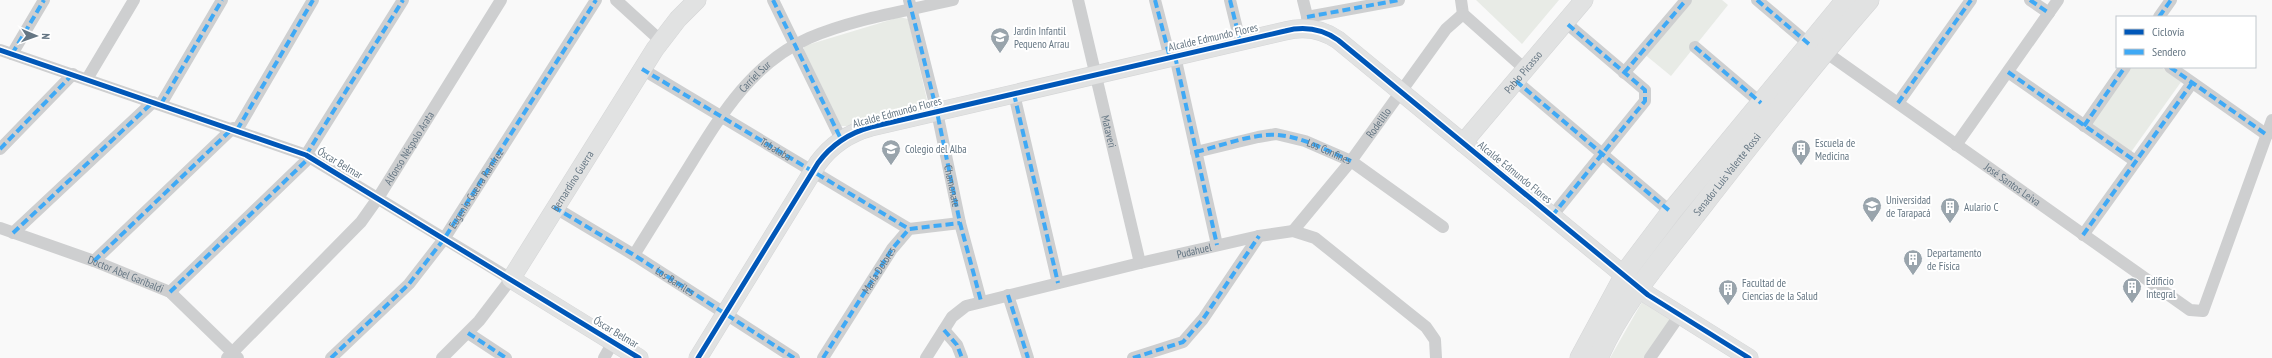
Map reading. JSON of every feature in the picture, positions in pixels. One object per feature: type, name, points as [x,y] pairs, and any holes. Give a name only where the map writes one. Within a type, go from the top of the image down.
[{"type":"main road","name":"Senador Luis Valente Rossi","points":[[1598,358],[1612,331],[1640,288],[1709,197],[1816,48],[1846,0]]},
{"type":"main road","name":"Senador Luis Valente Rossi","points":[[1580,358],[1624,275],[1671,212],[1761,103],[1816,48],[1868,0]]},
{"type":"main road","points":[[1694,184],[1709,197]]},
{"type":"street","points":[[12,54],[44,0]]},
{"type":"street","points":[[87,79],[134,0]]},
{"type":"street","points":[[13,233],[157,103],[222,0]]},
{"type":"street","points":[[94,261],[235,129],[313,0]]},
{"type":"street","points":[[170,292],[308,156],[403,0]]},
{"type":"street","name":"Alfonso Néspolo Arata","points":[[233,356],[351,233],[378,198],[502,0]]},
{"type":"street","name":"Eugenio Guerra Ramírez","points":[[331,358],[409,284],[444,239],[596,0]]},
{"type":"street","points":[[616,0],[661,41]]},
{"type":"street","name":"Bernardino Guerra","points":[[442,358],[468,333],[489,309],[510,280],[554,207],[642,69],[678,19],[697,0]]},
{"type":"street","points":[[773,0],[841,139]]},
{"type":"street","name":"Carriel Sur","points":[[634,255],[720,117],[743,87],[761,69],[796,45],[829,30],[910,5],[953,0]]},
{"type":"street","name":"Mataveri","points":[[1078,0],[1140,263]]},
{"type":"street","points":[[1155,0],[1172,57],[1196,152],[1217,245]]},
{"type":"street","points":[[1230,0],[1240,41]]},
{"type":"street","points":[[1303,0],[1309,23],[1383,2],[1399,0]]},
{"type":"street","points":[[1460,0],[1463,14],[1521,76],[1601,154],[1671,212]]},
{"type":"street","name":"Pablo Picasso","points":[[1463,143],[1584,0]]},
{"type":"street","points":[[1624,73],[1686,0]]},
{"type":"street","name":"José Santos Leiva","points":[[1757,0],[1816,48],[2190,310],[2203,311],[2267,135]]},
{"type":"street","points":[[1898,104],[1971,0]]},
{"type":"street","points":[[2030,0],[2049,13]]},
{"type":"street","points":[[1956,145],[2058,0]]},
{"type":"street","points":[[2160,16],[2171,0]]},
{"type":"street","name":"Chamonate","points":[[910,5],[937,112],[960,223],[981,301]]},
{"type":"street","name":"Rodelillo","points":[[1293,231],[1351,160],[1446,29],[1463,14]]},
{"type":"street","points":[[1552,216],[1645,101],[1645,90],[1565,22]]},
{"type":"street","name":"Alcalde Edmundo Flores","points":[[698,358],[812,172],[824,155],[841,139],[861,130],[1290,30],[1309,23],[1332,36],[1640,288],[1679,316],[1749,358]]},
{"type":"street","points":[[1695,47],[1761,103]]},
{"type":"street","name":"Óscar Belmar","points":[[0,50],[235,129],[308,156],[639,358]]},
{"type":"street","points":[[2084,126],[2124,68]]},
{"type":"street","points":[[2171,68],[2267,135],[2272,120]]},
{"type":"street","name":"Tobalaba","points":[[642,69],[908,229]]},
{"type":"street","points":[[2008,72],[2135,161]]},
{"type":"street","points":[[0,149],[73,74]]},
{"type":"street","points":[[2083,235],[2192,83]]},
{"type":"street","points":[[1014,94],[1058,283]]},
{"type":"street","name":"Los Confines","points":[[1196,152],[1276,134],[1305,141],[1351,160],[1443,227]]},
{"type":"street","name":"Los Barriles","points":[[554,207],[634,255],[794,358]]},
{"type":"street","points":[[908,229],[960,223]]},
{"type":"street","name":"Doctor Abel Garibaldi","points":[[0,228],[94,261],[170,292],[233,356]]},
{"type":"street","name":"María Dolores","points":[[824,358],[892,249],[908,229]]},
{"type":"street","name":"Pudahuel","points":[[926,358],[944,330],[959,311],[981,301],[1217,245],[1259,236],[1293,231],[1316,238],[1426,327],[1435,340],[1436,358]]},
{"type":"street","points":[[1132,358],[1183,342],[1203,319],[1259,236]]},
{"type":"street","points":[[1008,295],[1028,358]]},
{"type":"street","points":[[1650,358],[1679,316]]},
{"type":"street","points":[[944,330],[957,345],[962,358]]},
{"type":"street","points":[[468,333],[506,358]]},
{"type":"street","points":[[604,358],[613,342]]},
{"type":"shaded area","points":[[1476,0],[1559,0],[1522,44]]},
{"type":"shaded area","points":[[1688,0],[1722,0],[1728,5],[1671,76],[1643,53]]},
{"type":"shaded area","points":[[900,17],[908,19],[927,100],[925,105],[869,118],[850,126],[838,126],[804,54],[804,46]]},
{"type":"shaded area","points":[[2129,68],[2162,68],[2181,82],[2131,152],[2091,123]]},
{"type":"shaded area","points":[[1642,302],[1671,320],[1645,358],[1610,358]]},
{"type":"marked path","points":[[12,54],[44,0]]},
{"type":"marked path","points":[[161,104],[222,0]]},
{"type":"marked path","points":[[237,130],[313,0]]},
{"type":"marked path","points":[[306,155],[403,0]]},
{"type":"marked path","points":[[331,358],[409,284],[444,239],[596,0]]},
{"type":"marked path","points":[[773,0],[841,139]]},
{"type":"marked path","points":[[909,0],[937,112],[960,223],[981,301]]},
{"type":"marked path","points":[[1155,0],[1170,58]]},
{"type":"marked path","points":[[1230,0],[1240,41]]},
{"type":"marked path","points":[[1307,17],[1399,0]]},
{"type":"marked path","points":[[1624,73],[1686,0]]},
{"type":"marked path","points":[[1757,0],[1809,44]]},
{"type":"marked path","points":[[1898,103],[1971,0]]},
{"type":"marked path","points":[[2030,0],[2049,13]]},
{"type":"marked path","points":[[2160,16],[2171,0]]},
{"type":"marked path","points":[[1552,216],[1645,101],[1645,90],[1565,22]]},
{"type":"marked path","points":[[1695,47],[1761,103]]},
{"type":"marked path","points":[[1175,56],[1217,245]]},
{"type":"marked path","points":[[2084,126],[2124,68]]},
{"type":"marked path","points":[[2171,68],[2267,135]]},
{"type":"marked path","points":[[642,69],[909,229]]},
{"type":"marked path","points":[[2008,72],[2135,161]]},
{"type":"marked path","points":[[0,149],[73,74]]},
{"type":"marked path","points":[[1516,81],[1671,212]]},
{"type":"marked path","points":[[2083,235],[2192,83]]},
{"type":"marked path","points":[[1014,94],[1058,283]]},
{"type":"marked path","points":[[13,233],[153,102]]},
{"type":"marked path","points":[[94,261],[233,128]]},
{"type":"marked path","points":[[1196,152],[1237,140],[1258,136],[1278,135],[1306,141],[1351,161]]},
{"type":"marked path","points":[[170,292],[310,157]]},
{"type":"marked path","points":[[554,207],[634,255],[794,358]]},
{"type":"marked path","points":[[823,358],[892,249],[909,229],[960,223]]},
{"type":"marked path","points":[[1133,358],[1183,342],[1203,319],[1259,236]]},
{"type":"marked path","points":[[1008,295],[1028,358]]},
{"type":"marked path","points":[[944,330],[957,345],[962,358]]},
{"type":"marked path","points":[[468,333],[506,358]]},
{"type":"cycle path","points":[[698,358],[818,163],[829,150],[855,132],[871,127],[1299,29],[1319,31],[1338,40],[1648,295],[1749,358]]},
{"type":"cycle path","points":[[0,50],[306,155],[639,358]]},
{"type":"place","name":"Jardin Infantil Pequeno Arrau","points":[[1000,54]]},
{"type":"place","name":"Colegio del Alba","points":[[891,166]]},
{"type":"place","name":"Escuela de Medicina","points":[[1801,166]]},
{"type":"place","name":"Universidad de Tarapacá","points":[[1872,223]]},
{"type":"place","name":"Aulario C","points":[[1950,224]]},
{"type":"place","name":"Departamento de Física","points":[[1913,276]]},
{"type":"place","name":"Edificio Integral","points":[[2132,304]]},
{"type":"place","name":"Facultad de Ciencias de la Salud","points":[[1728,306]]}]
